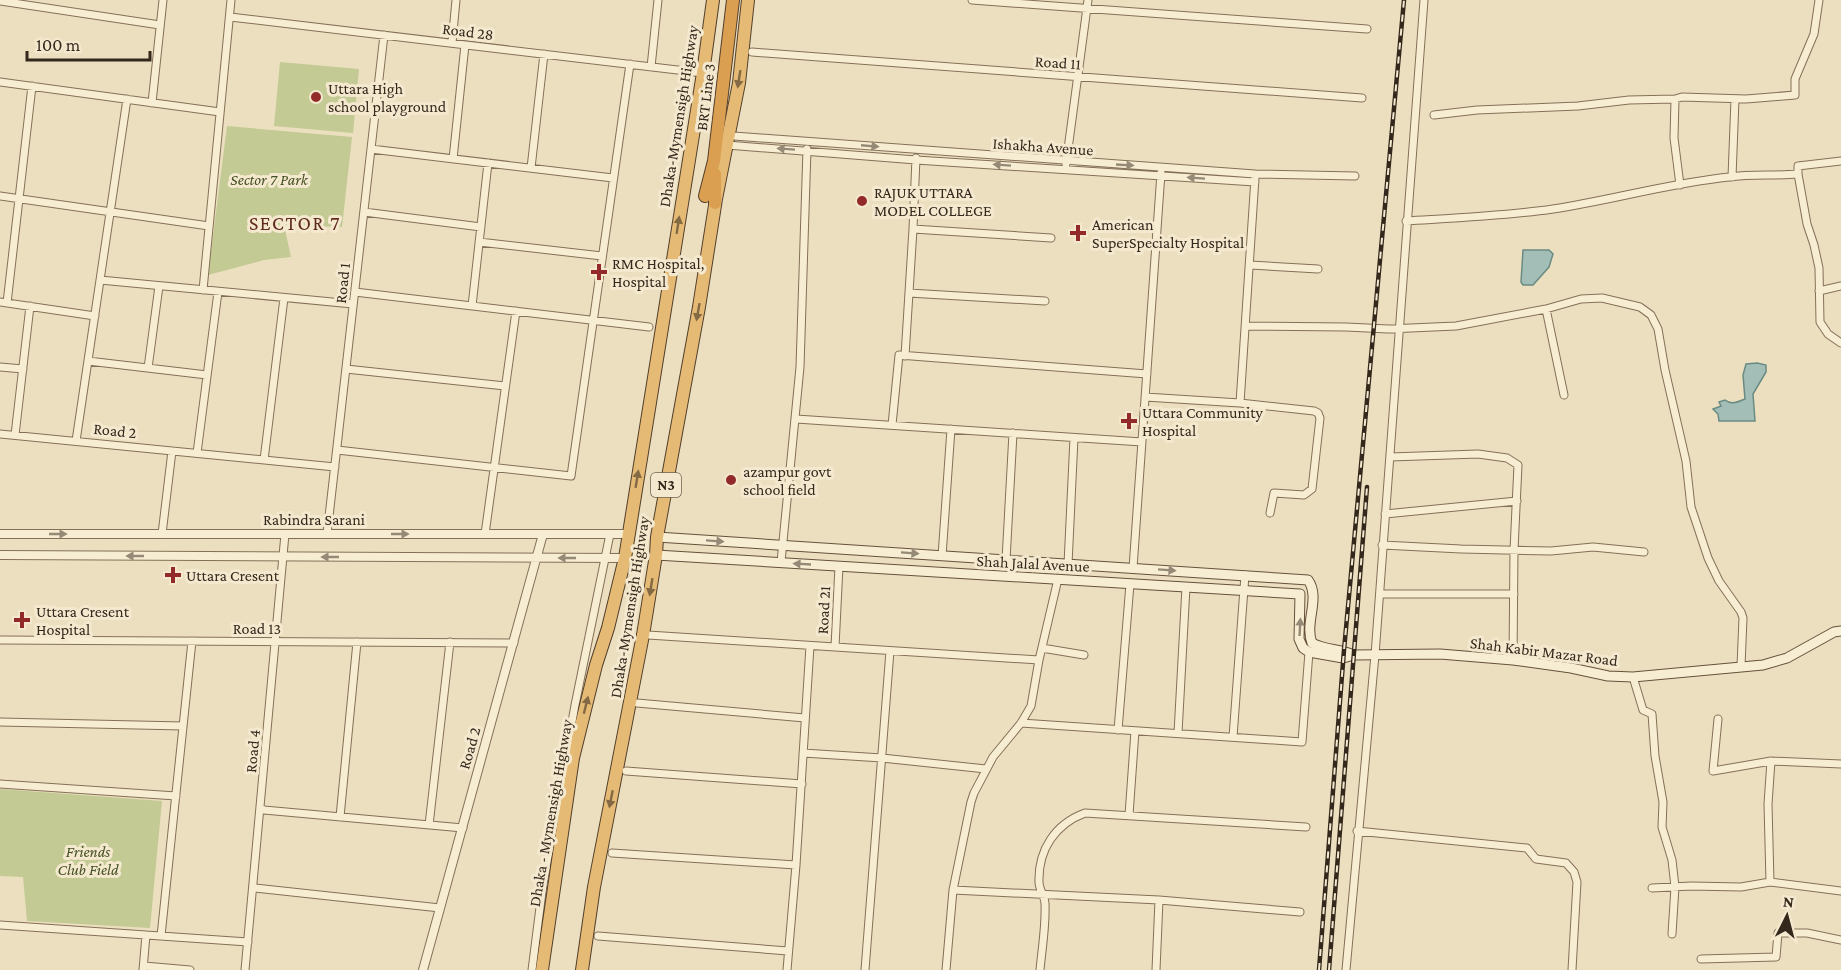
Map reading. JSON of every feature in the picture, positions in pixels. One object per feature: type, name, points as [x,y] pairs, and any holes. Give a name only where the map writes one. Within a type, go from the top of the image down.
[{"type":"highway","name":"Dhaka-Mymensigh Highway","points":[[625,558],[713,0]]},
{"type":"highway","name":"BRT Line 3","points":[[710,200],[733,0]]},
{"type":"highway","name":"Dhaka-Mymensigh Highway","points":[[582,970],[594,887],[639,657],[657,537],[697,318],[710,200],[728,139],[742,59],[748,0]]},
{"type":"highway","name":"Dhaka - Mymensigh Highway","points":[[542,970],[573,758],[625,558]]},
{"type":"main road","name":"Shah Jalal Avenue","points":[[657,537],[1308,580],[1313,589],[1312,643],[1344,650]]},
{"type":"main road","name":"Shah Jalal Avenue","points":[[656,555],[1300,594],[1299,639],[1303,648],[1309,652]]},
{"type":"main road","name":"Shah Kabir Mazar Road","points":[[1344,650],[1354,655],[1429,653],[1513,660],[1608,676],[1633,677],[1763,665],[1786,658],[1834,632],[1841,631]]},
{"type":"main road","points":[[1309,652],[1343,658],[1354,655]]},
{"type":"street","points":[[152,103],[163,0]]},
{"type":"street","points":[[203,290],[231,0]]},
{"type":"street","points":[[452,43],[456,0]]},
{"type":"street","points":[[651,67],[658,0]]},
{"type":"street","points":[[972,0],[1367,29]]},
{"type":"street","points":[[1066,165],[1088,0]]},
{"type":"street","points":[[1346,970],[1380,594],[1424,0]]},
{"type":"street","points":[[1434,115],[1477,110],[1578,106],[1629,99],[1682,97],[1735,99],[1795,95],[1795,79],[1814,34],[1819,0]]},
{"type":"street","points":[[0,1],[160,25]]},
{"type":"street","name":"Road 28","points":[[230,17],[703,73]]},
{"type":"street","name":"Road 1","points":[[327,534],[384,35]]},
{"type":"street","points":[[453,159],[465,45]]},
{"type":"street","name":"Road 11","points":[[752,52],[1362,98]]},
{"type":"street","points":[[531,168],[544,54]]},
{"type":"street","points":[[337,450],[571,476],[630,64]]},
{"type":"street","points":[[0,82],[220,112]]},
{"type":"street","points":[[32,86],[4,302],[95,315]]},
{"type":"street","points":[[76,441],[127,99]]},
{"type":"street","points":[[1675,99],[1674,138],[1680,184]]},
{"type":"street","points":[[1732,177],[1735,99]]},
{"type":"street","name":"Ishakha Avenue","points":[[728,139],[734,136],[808,141],[1066,165],[1162,167],[1255,178],[1355,176]]},
{"type":"street","points":[[728,139],[807,151],[916,160],[1066,165],[1161,176],[1255,178],[1240,403]]},
{"type":"street","points":[[781,562],[800,367],[808,141]]},
{"type":"street","points":[[371,149],[613,178]]},
{"type":"street","points":[[905,356],[916,150]]},
{"type":"street","points":[[1841,161],[1798,165],[1807,224],[1819,268],[1820,322],[1827,334],[1841,344]]},
{"type":"street","points":[[472,306],[488,163]]},
{"type":"street","points":[[1133,568],[1162,167]]},
{"type":"street","points":[[1406,221],[1553,209],[1680,184],[1732,177],[1798,174]]},
{"type":"street","points":[[0,196],[209,226]]},
{"type":"street","points":[[364,212],[480,227]]},
{"type":"street","points":[[913,229],[1051,238]]},
{"type":"street","points":[[479,242],[602,256]]},
{"type":"street","points":[[1250,265],[1318,269]]},
{"type":"street","points":[[100,280],[353,304]]},
{"type":"street","points":[[148,368],[159,286]]},
{"type":"street","points":[[1819,291],[1841,286]]},
{"type":"street","points":[[197,453],[218,292]]},
{"type":"street","points":[[355,292],[649,327]]},
{"type":"street","points":[[909,292],[1045,301]]},
{"type":"street","points":[[264,460],[284,298]]},
{"type":"street","points":[[1246,326],[1378,329],[1456,326],[1546,309],[1581,299],[1602,298],[1640,307],[1651,315],[1658,329],[1686,462],[1691,507],[1708,558],[1719,581],[1743,618],[1742,666]]},
{"type":"street","points":[[15,435],[30,306]]},
{"type":"street","points":[[1546,309],[1564,395]]},
{"type":"street","points":[[485,534],[516,311]]},
{"type":"street","points":[[892,425],[899,355],[1147,374]]},
{"type":"street","points":[[88,361],[207,375]]},
{"type":"street","points":[[0,367],[23,369]]},
{"type":"street","points":[[346,369],[505,386]]},
{"type":"street","points":[[1145,397],[1240,403],[1318,413],[1320,418],[1312,489],[1304,495],[1274,493],[1270,513]]},
{"type":"street","points":[[796,419],[1142,442]]},
{"type":"street","points":[[942,556],[951,429]]},
{"type":"street","name":"Road 2","points":[[0,434],[335,467]]},
{"type":"street","points":[[1006,560],[1013,434]]},
{"type":"street","points":[[1068,564],[1074,438]]},
{"type":"street","points":[[162,534],[172,451]]},
{"type":"street","points":[[1390,457],[1478,454],[1507,458],[1518,465],[1514,550],[1513,660]]},
{"type":"street","points":[[1385,514],[1516,501]]},
{"type":"street","name":"Rabindra Sarani","points":[[0,534],[628,534]]},
{"type":"street","name":"Road 4","points":[[245,970],[285,534]]},
{"type":"street","name":"Road 2","points":[[423,970],[543,534]]},
{"type":"street","points":[[532,970],[543,884],[573,716],[610,534]]},
{"type":"street","points":[[1382,545],[1551,551],[1593,547],[1644,552]]},
{"type":"street","points":[[0,555],[625,558]]},
{"type":"street","name":"Road 21","points":[[648,636],[835,647],[839,566]]},
{"type":"street","points":[[1233,737],[1245,575]]},
{"type":"street","points":[[946,970],[953,890],[970,802],[993,757],[1021,723],[1031,706],[1058,579]]},
{"type":"street","points":[[1118,730],[1130,584]]},
{"type":"street","points":[[1178,733],[1186,587]]},
{"type":"street","points":[[1380,594],[1514,594]]},
{"type":"street","name":"Road 21","points":[[837,601],[835,647],[1039,660]]},
{"type":"street","name":"Road 13","points":[[0,640],[514,643]]},
{"type":"street","points":[[161,936],[192,641]]},
{"type":"street","points":[[340,817],[357,642]]},
{"type":"street","points":[[429,825],[450,642]]},
{"type":"street","points":[[787,970],[810,646]]},
{"type":"street","points":[[1042,648],[1084,655]]},
{"type":"street","points":[[865,970],[890,651]]},
{"type":"street","points":[[1021,723],[1302,742],[1309,652]]},
{"type":"street","points":[[1633,677],[1643,710],[1652,714],[1655,756],[1663,802],[1662,827],[1671,860],[1675,887],[1672,934]]},
{"type":"street","points":[[637,703],[805,718]]},
{"type":"street","points":[[1718,719],[1713,771],[1771,761],[1841,764]]},
{"type":"street","points":[[0,722],[183,726]]},
{"type":"street","points":[[1129,815],[1135,731]]},
{"type":"street","points":[[803,753],[882,758],[986,769]]},
{"type":"street","points":[[1770,882],[1768,814],[1771,761]]},
{"type":"street","points":[[626,771],[802,784]]},
{"type":"street","points":[[0,784],[176,796]]},
{"type":"street","points":[[260,808],[463,828]]},
{"type":"street","points":[[1040,970],[1046,903],[1039,884],[1042,858],[1047,843],[1064,824],[1085,813],[1306,827]]},
{"type":"street","points":[[1357,831],[1527,848],[1536,859],[1568,864],[1577,882],[1572,970]]},
{"type":"street","points":[[612,853],[796,865]]},
{"type":"street","points":[[1653,888],[1741,887],[1770,882],[1841,891]]},
{"type":"street","points":[[253,886],[440,908]]},
{"type":"street","points":[[953,890],[1159,900],[1300,912]]},
{"type":"street","points":[[1156,970],[1159,900]]},
{"type":"street","points":[[0,925],[248,942]]},
{"type":"street","points":[[1701,959],[1776,957],[1778,933],[1807,933],[1841,940]]},
{"type":"street","points":[[146,935],[144,968],[190,970]]},
{"type":"street","points":[[598,936],[788,951]]},
{"type":"green space","name":"Uttara High school playground","points":[[280,62],[359,69],[353,133],[274,126]]},
{"type":"green space","name":"Sector 7 Park","points":[[227,126],[352,137],[342,227],[284,225],[291,257],[264,260],[208,275]]},
{"type":"green space","name":"Friends Club Field","points":[[0,789],[162,801],[150,928],[27,921],[23,877],[0,876]]},
{"type":"water","points":[[1523,250],[1549,250],[1553,254],[1549,267],[1533,285],[1523,285],[1521,282]]},
{"type":"water","points":[[1746,364],[1766,365],[1766,372],[1753,394],[1755,421],[1719,421],[1718,414],[1713,409],[1721,406],[1719,402],[1725,400],[1732,403],[1745,399],[1743,375]]},
{"type":"railway","points":[[1319,970],[1344,650],[1404,0]]},
{"type":"railway","points":[[1329,970],[1367,487]]},
{"type":"place","name":"Uttara High school playground","points":[[316,97]]},
{"type":"place","name":"RAJUK UTTARA MODEL COLLEGE","points":[[862,201]]},
{"type":"place","name":"American SuperSpecialty Hospital","points":[[1078,233]]},
{"type":"place","name":"RMC Hospital, Hospital","points":[[599,272]]},
{"type":"place","name":"Uttara Community Hospital","points":[[1129,421]]},
{"type":"place","name":"azampur govt school field","points":[[731,480]]},
{"type":"place","name":"Uttara Cresent","points":[[173,575]]},
{"type":"place","name":"Uttara Cresent Hospital","points":[[22,620]]},
{"type":"district","name":"SECTOR 7","points":[[295,223]]}]
